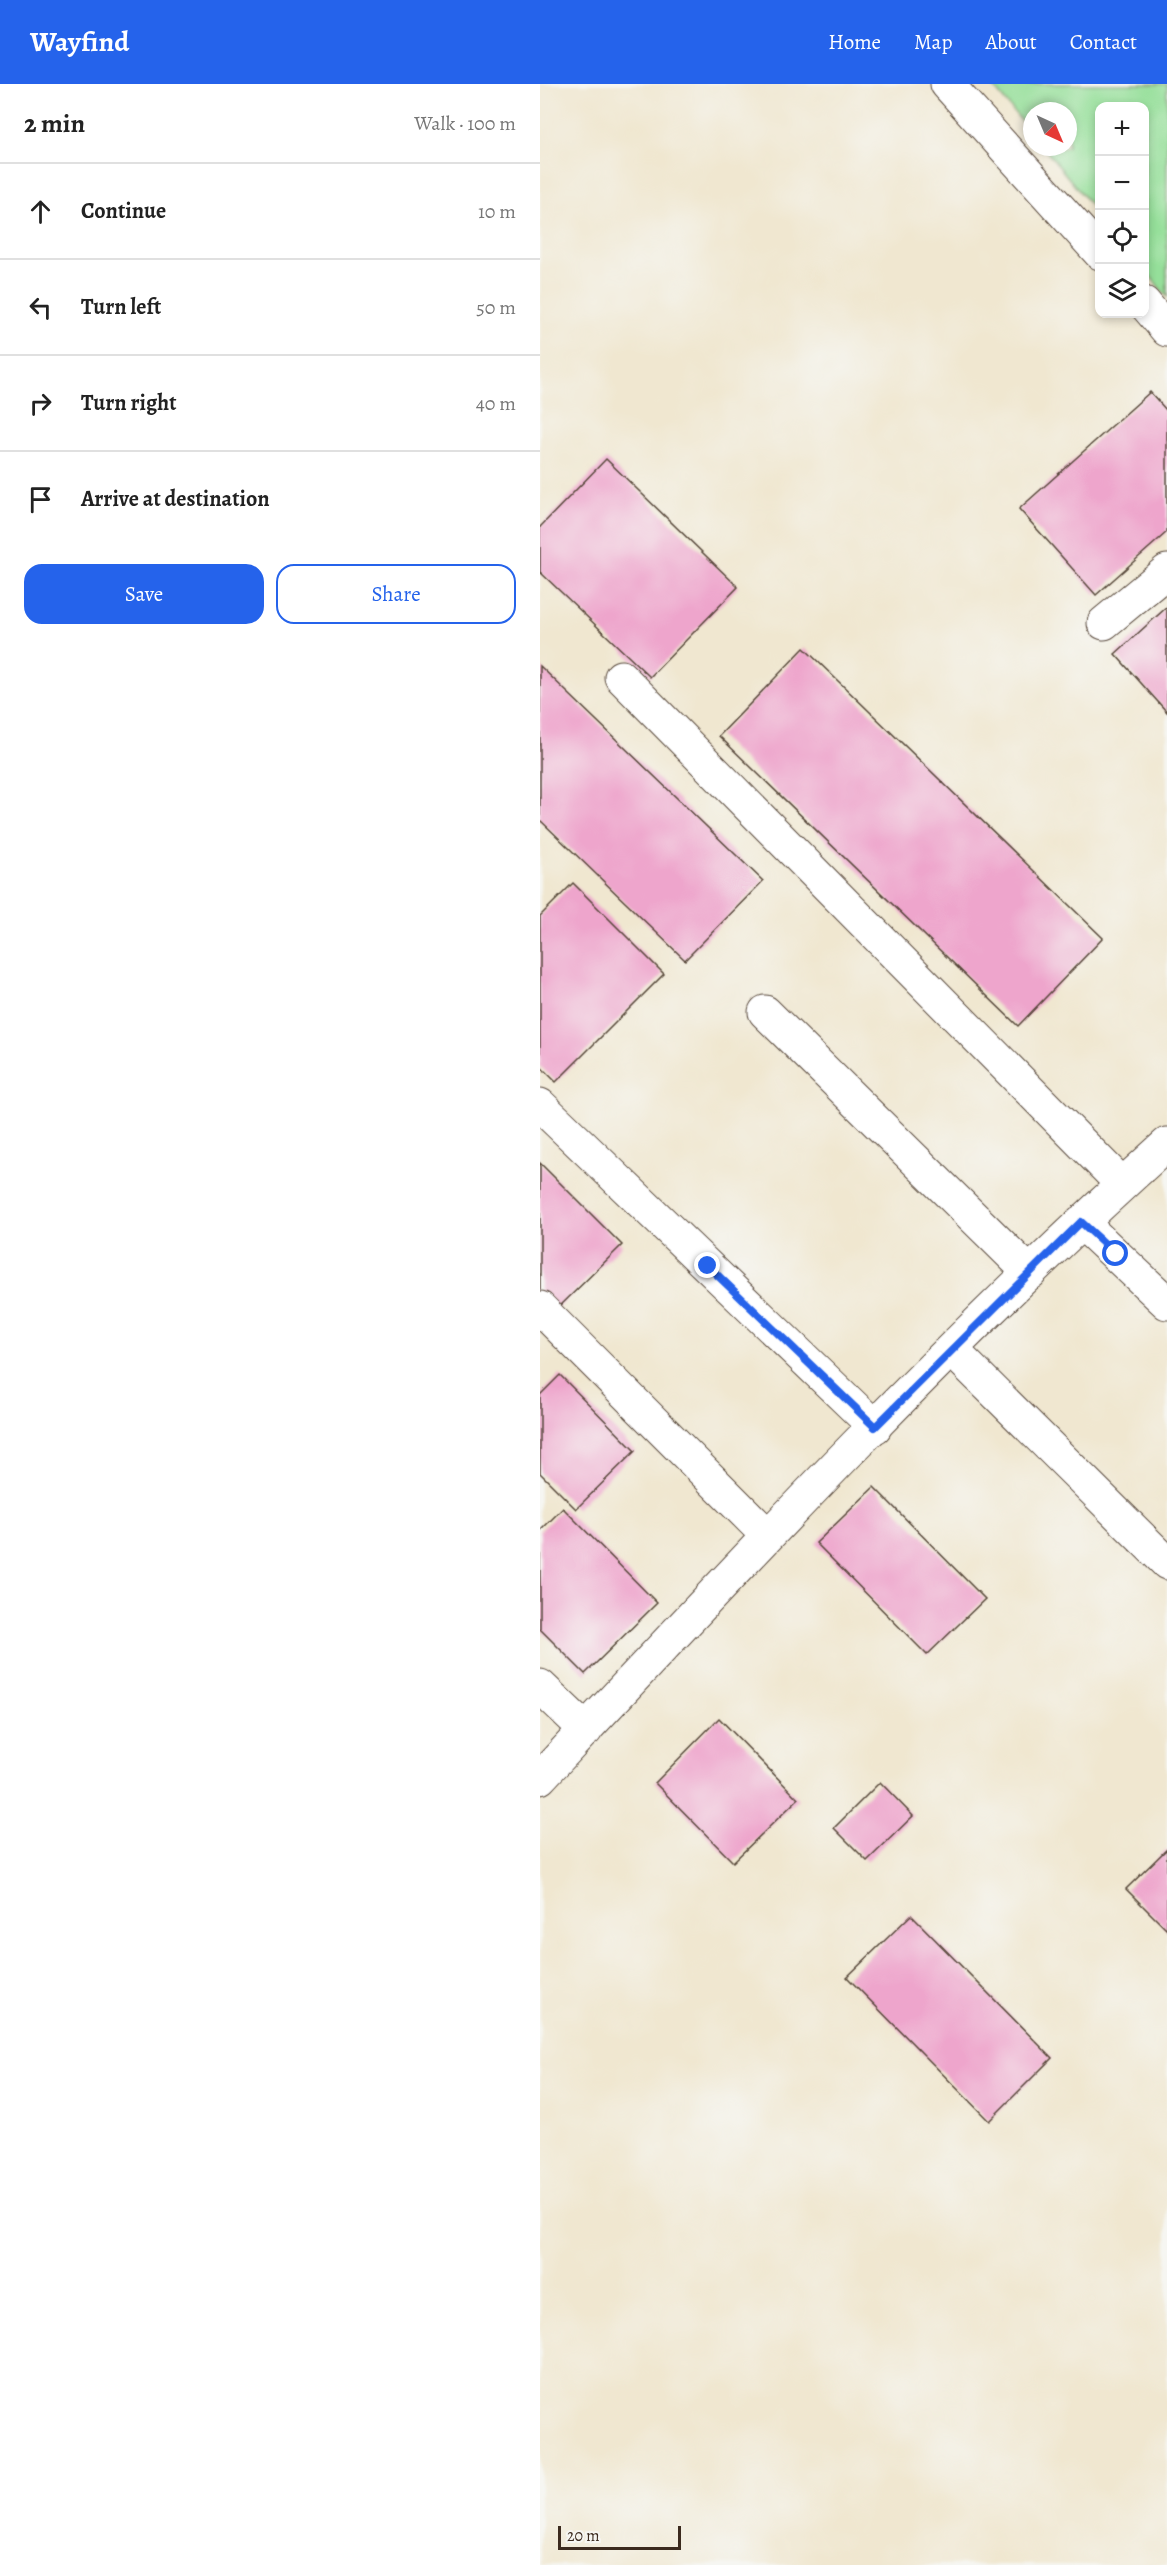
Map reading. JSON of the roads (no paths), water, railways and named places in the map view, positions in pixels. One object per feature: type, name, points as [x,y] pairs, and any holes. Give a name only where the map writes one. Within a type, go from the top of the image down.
[{"type":"street","points":[[947,84],[1095,247]]},
{"type":"street","points":[[1149,309],[1167,330]]},
{"type":"street","points":[[1104,623],[1167,571]]},
{"type":"street","points":[[621,677],[1122,1185]]},
{"type":"street","points":[[765,1012],[1030,1273]]},
{"type":"street","points":[[540,1105],[875,1427]]},
{"type":"street","points":[[540,1778],[767,1535],[1081,1222],[1167,1144]]},
{"type":"street","points":[[1081,1222],[1167,1303]]},
{"type":"street","points":[[540,1308],[767,1535]]},
{"type":"street","points":[[952,1350],[1167,1563]]},
{"type":"street","points":[[540,1686],[586,1730]]}]
